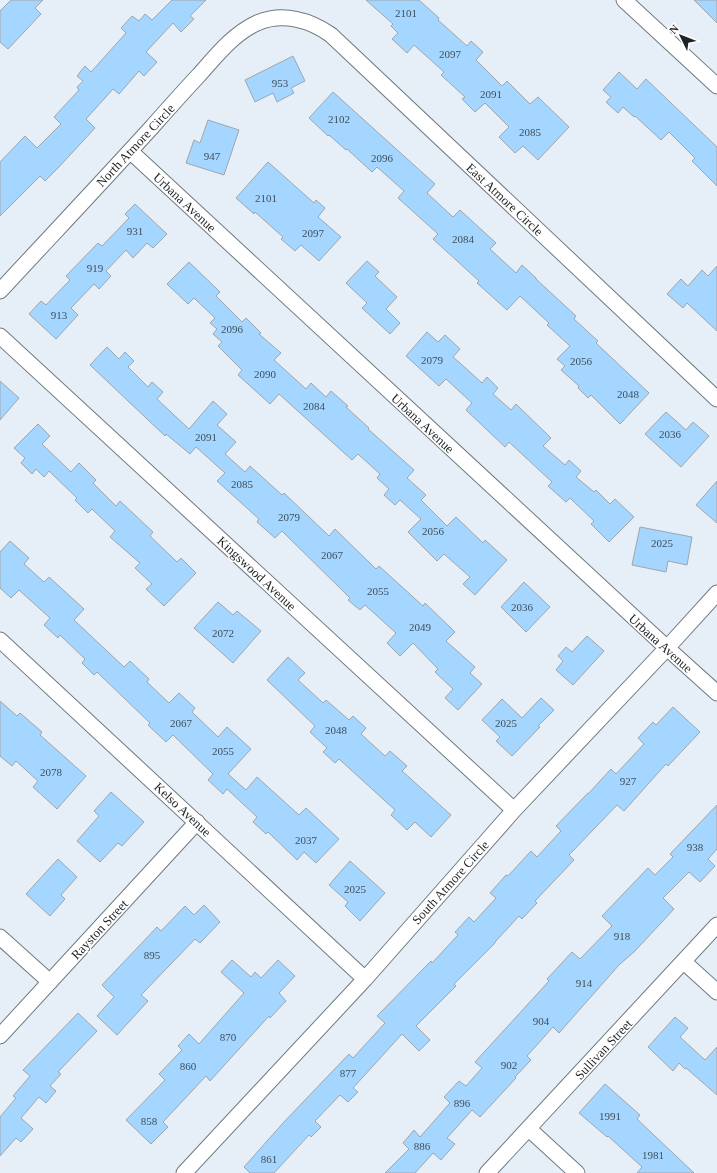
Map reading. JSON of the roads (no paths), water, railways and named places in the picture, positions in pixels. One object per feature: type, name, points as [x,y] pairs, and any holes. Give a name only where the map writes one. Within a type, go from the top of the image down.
[{"type":"street","points":[[624,0],[717,86]]},
{"type":"street","name":"North Atmore Circle","points":[[0,290],[235,37],[258,23],[271,19],[282,18]]},
{"type":"street","name":"East Atmore Circle","points":[[282,18],[297,19],[309,22],[331,35],[717,398]]},
{"type":"street","name":"Urbana Avenue","points":[[130,151],[717,693]]},
{"type":"street","name":"Kingswood Avenue","points":[[0,336],[514,810]]},
{"type":"street","name":"South Atmore Circle","points":[[184,1173],[365,979],[514,810],[717,593]]},
{"type":"street","name":"Kelso Avenue","points":[[0,640],[365,979]]},
{"type":"street","name":"Rayston Street","points":[[0,1036],[197,822]]},
{"type":"street","name":"Sullivan Street","points":[[487,1173],[717,925]]},
{"type":"street","points":[[0,937],[50,982]]},
{"type":"street","points":[[684,962],[717,992]]},
{"type":"street","points":[[529,1129],[577,1173]]}]
